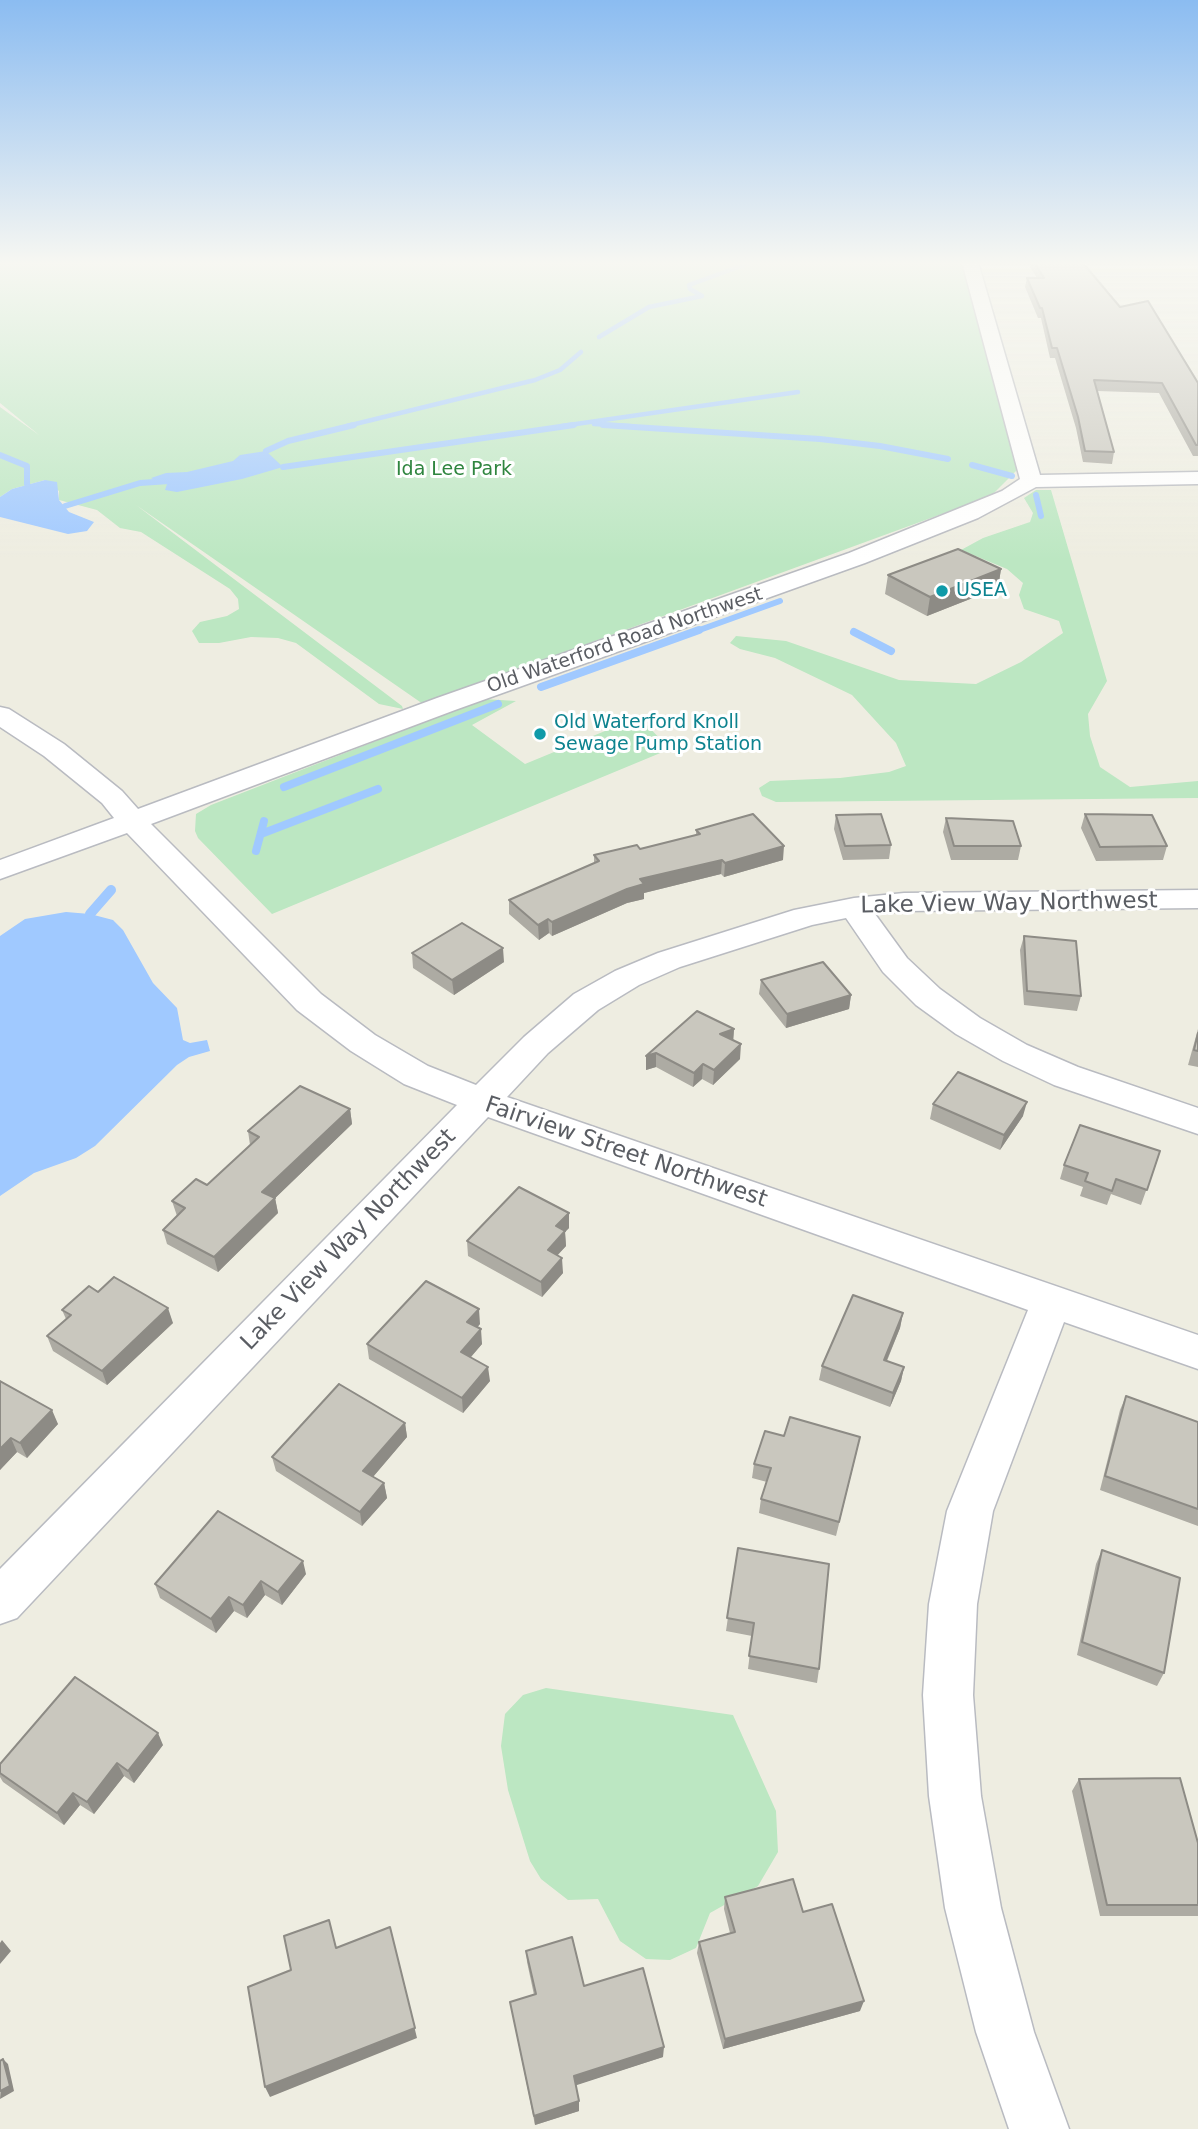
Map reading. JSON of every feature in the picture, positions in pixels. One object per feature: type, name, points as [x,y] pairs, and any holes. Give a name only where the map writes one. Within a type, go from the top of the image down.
[{"type":"street","points":[[998,361],[1031,481],[1198,478]]},
{"type":"street","name":"Old Waterford Road Northwest","points":[[0,870],[446,704],[857,558],[970,513],[1009,495],[1031,481]]},
{"type":"street","name":"Fairview Street Northwest","points":[[0,715],[54,750],[112,797],[309,1002],[363,1043],[416,1075],[481,1103],[1198,1352]]},
{"type":"street","name":"Lake View Way Northwest","points":[[0,1602],[555,1027],[586,1002],[627,978],[669,960],[806,917],[854,907],[904,902],[1198,899]]},
{"type":"street","points":[[854,907],[895,965],[929,997],[968,1026],[1015,1053],[1066,1076],[1198,1121]]},
{"type":"street","points":[[1039,2129],[1005,2032],[973,1908],[955,1796],[948,1695],[953,1604],[970,1511],[1052,1301]]},
{"type":"green space","name":"Ida Lee Park","points":[[0,361],[989,361],[1017,470],[991,496],[423,704],[136,505],[403,709],[379,704],[296,643],[278,638],[251,637],[219,643],[199,643],[192,631],[200,622],[227,616],[239,609],[238,599],[230,589],[141,532],[120,528],[97,510],[59,500],[59,491],[45,480],[12,489],[0,497],[0,407],[39,435],[0,403]]},
{"type":"green space","points":[[1036,490],[1051,490],[1107,681],[1088,714],[1090,736],[1100,767],[1130,787],[1198,781],[1198,798],[776,802],[762,796],[759,788],[770,781],[840,778],[889,772],[906,766],[896,743],[852,695],[775,658],[740,649],[730,643],[736,636],[786,641],[899,680],[976,684],[1021,662],[1063,633],[1059,621],[1024,609],[1019,595],[1023,583],[1007,569],[961,550],[983,538],[1030,522],[1033,513],[1024,498]]},
{"type":"green space","points":[[484,699],[516,701],[472,725],[525,764],[639,717],[670,749],[272,914],[198,838],[195,831],[196,814],[211,805]]},
{"type":"green space","points":[[546,1688],[733,1715],[776,1811],[778,1852],[758,1886],[710,1913],[696,1948],[670,1960],[646,1959],[620,1941],[598,1899],[568,1900],[541,1879],[530,1861],[508,1790],[501,1746],[505,1714],[523,1695]]},
{"type":"water","points":[[266,451],[283,467],[242,479],[177,492],[165,490],[168,481],[159,482],[151,478],[166,473],[187,472],[233,461],[240,455]]},
{"type":"water","points":[[45,480],[57,482],[59,500],[69,512],[94,522],[87,531],[68,534],[0,517],[0,497],[12,489]]},
{"type":"water","points":[[66,912],[113,920],[123,930],[153,983],[177,1008],[183,1040],[190,1043],[207,1040],[210,1051],[189,1057],[177,1065],[95,1146],[76,1158],[34,1173],[0,1196],[0,936],[25,919]]},
{"type":"building","points":[[1061,361],[1185,361],[1198,383],[1198,445],[1162,383],[1094,380],[1114,452],[1085,451]]},
{"type":"building","points":[[958,549],[1001,569],[930,597],[888,575]]},
{"type":"building","points":[[753,814],[784,846],[725,863],[722,860],[640,879],[644,884],[552,922],[548,919],[538,925],[509,900],[599,861],[594,855],[637,845],[640,849],[700,834],[696,830]]},
{"type":"building","points":[[881,814],[891,845],[845,846],[836,815]]},
{"type":"building","points":[[1085,814],[1152,815],[1167,846],[1100,847]]},
{"type":"building","points":[[946,818],[1013,821],[1021,846],[954,846]]},
{"type":"building","points":[[462,923],[503,948],[452,980],[412,953]]},
{"type":"building","points":[[1024,936],[1076,941],[1081,996],[1027,991]]},
{"type":"building","points":[[823,962],[851,995],[787,1014],[761,980]]},
{"type":"building","points":[[697,1011],[734,1029],[720,1034],[741,1044],[714,1070],[703,1064],[694,1073],[656,1053],[646,1056]]},
{"type":"building","points":[[1198,1033],[1198,1051],[1194,1050]]},
{"type":"building","points":[[958,1072],[1027,1102],[1004,1135],[933,1104]]},
{"type":"building","points":[[300,1086],[350,1109],[262,1192],[275,1198],[214,1257],[163,1230],[185,1208],[172,1201],[196,1179],[207,1185],[259,1137],[248,1131]]},
{"type":"building","points":[[1080,1125],[1160,1151],[1147,1190],[1116,1179],[1112,1191],[1085,1181],[1088,1173],[1064,1165]]},
{"type":"building","points":[[519,1187],[569,1213],[556,1226],[565,1231],[548,1250],[562,1258],[541,1282],[467,1241]]},
{"type":"building","points":[[114,1277],[168,1308],[102,1371],[47,1336],[71,1315],[62,1310],[89,1286],[98,1292]]},
{"type":"building","points":[[426,1281],[479,1309],[467,1322],[481,1329],[461,1352],[488,1367],[462,1398],[367,1344]]},
{"type":"building","points":[[853,1295],[903,1313],[884,1360],[904,1367],[893,1393],[822,1366]]},
{"type":"building","points":[[0,1381],[52,1410],[20,1443],[11,1438],[0,1449]]},
{"type":"building","points":[[339,1384],[405,1423],[363,1471],[384,1483],[360,1512],[272,1457]]},
{"type":"building","points":[[1126,1396],[1198,1422],[1198,1509],[1105,1476]]},
{"type":"building","points":[[790,1417],[860,1437],[839,1522],[761,1499],[771,1468],[754,1464],[765,1431],[784,1436]]},
{"type":"building","points":[[218,1511],[303,1561],[278,1592],[261,1581],[243,1605],[229,1597],[211,1619],[155,1584]]},
{"type":"building","points":[[738,1548],[829,1564],[819,1669],[749,1656],[754,1623],[727,1618]]},
{"type":"building","points":[[1102,1550],[1180,1578],[1164,1673],[1082,1642]]},
{"type":"building","points":[[75,1677],[158,1733],[128,1771],[117,1763],[87,1802],[73,1793],[57,1813],[0,1773],[0,1764]]},
{"type":"building","points":[[1180,1778],[1198,1843],[1198,1905],[1107,1905],[1079,1779]]},
{"type":"building","points":[[793,1879],[803,1912],[832,1904],[864,2001],[725,2039],[699,1942],[735,1932],[725,1897]]},
{"type":"building","points":[[329,1920],[336,1948],[390,1927],[415,2028],[265,2087],[248,1987],[291,1970],[284,1936]]},
{"type":"building","points":[[572,1937],[584,1986],[643,1968],[664,2047],[574,2076],[579,2101],[534,2116],[510,2002],[536,1994],[526,1951]]},
{"type":"building","points":[[3,2059],[10,2086],[0,2091],[0,2061]]},
{"type":"waterway","points":[[347,426],[535,380],[560,370],[570,361]]},
{"type":"waterway","points":[[562,426],[798,392]]},
{"type":"waterway","points":[[594,424],[630,426]]},
{"type":"waterway","points":[[266,451],[288,441],[354,425]]},
{"type":"waterway","points":[[283,467],[574,425]]},
{"type":"waterway","points":[[603,425],[820,439],[880,446],[948,459]]},
{"type":"waterway","points":[[0,455],[27,466],[27,484]]},
{"type":"waterway","points":[[972,465],[1012,476]]},
{"type":"waterway","points":[[65,506],[140,483],[169,481]]},
{"type":"waterway","points":[[1036,495],[1041,516]]},
{"type":"waterway","points":[[694,632],[780,601]]},
{"type":"waterway","points":[[541,687],[699,630]]},
{"type":"waterway","points":[[854,632],[891,651]]},
{"type":"waterway","points":[[284,787],[498,704]]},
{"type":"waterway","points":[[261,834],[378,789]]},
{"type":"waterway","points":[[256,851],[264,821]]},
{"type":"waterway","points":[[90,914],[111,890]]},
{"type":"place","name":"USEA","points":[[942,591]]},
{"type":"place","name":"Old Waterford Knoll Sewage Pump Station","points":[[540,734]]}]
